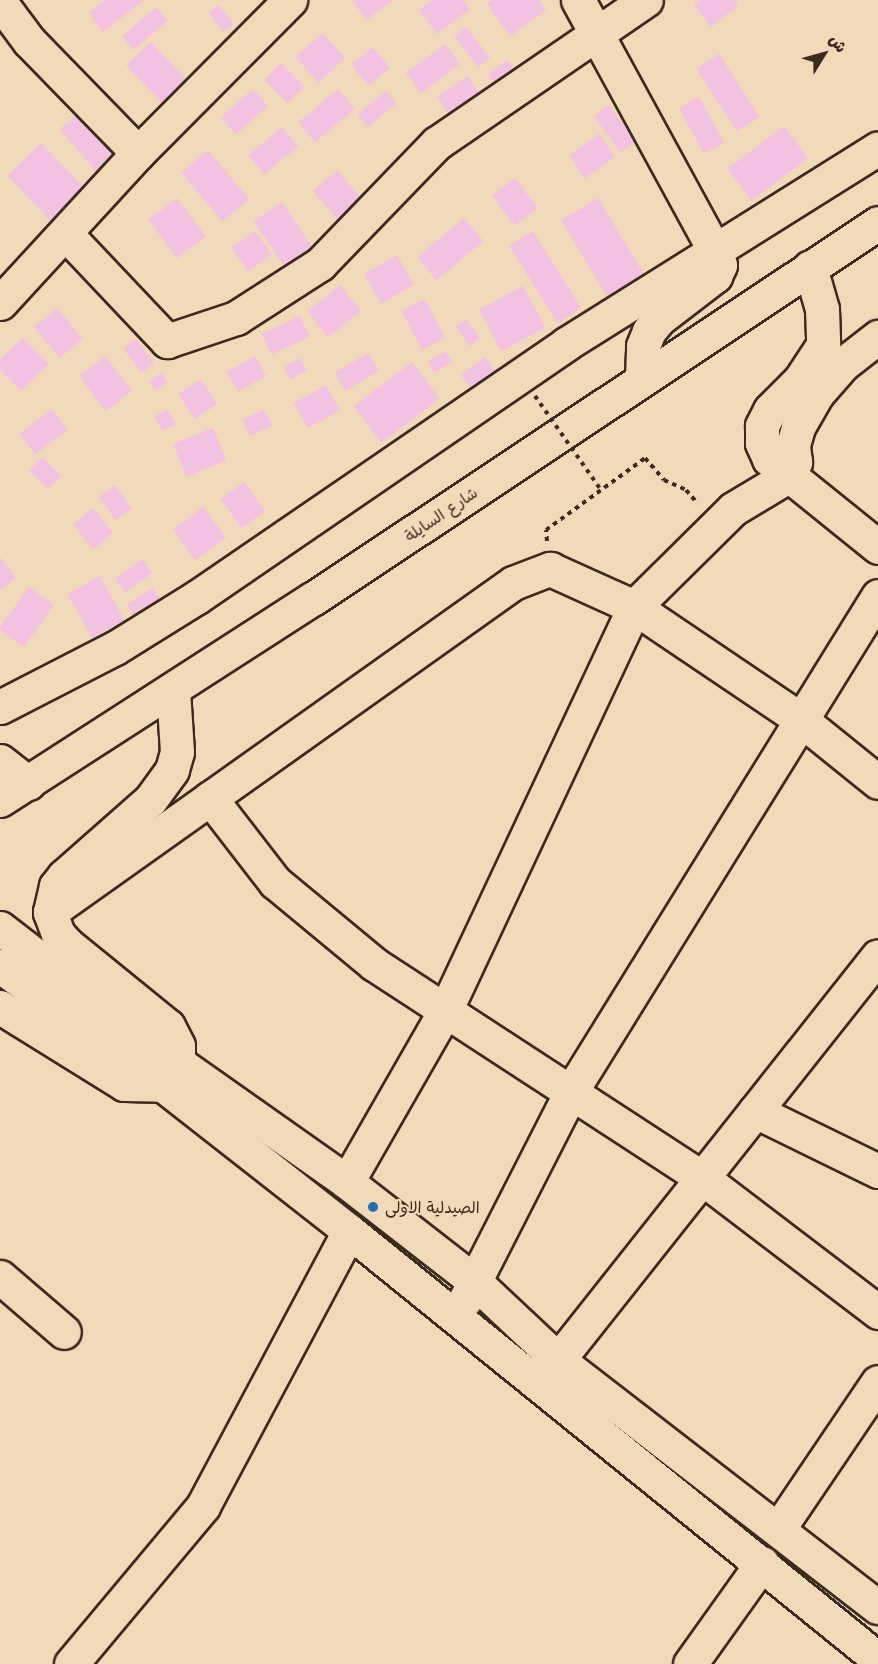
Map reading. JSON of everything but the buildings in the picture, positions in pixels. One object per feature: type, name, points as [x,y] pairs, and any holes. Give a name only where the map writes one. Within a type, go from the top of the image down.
[{"type":"street","points":[[0,303],[138,153],[290,0]]},
{"type":"street","points":[[578,0],[713,248],[720,265],[715,276],[659,319],[650,331],[643,346],[642,378]]},
{"type":"street","points":[[66,233],[167,341],[236,318],[320,264],[437,143],[646,0]]},
{"type":"street","points":[[0,2],[29,41],[138,153]]},
{"type":"street","points":[[0,707],[115,648],[197,597],[566,344],[713,248],[878,148]]},
{"type":"street","name":"شارع السايلة","points":[[0,800],[173,690],[878,222]]},
{"type":"street","points":[[810,267],[822,309],[823,345],[800,380],[770,410],[762,426],[762,443],[769,459],[878,548]]},
{"type":"street","points":[[347,1182],[446,1009],[634,607],[733,509],[788,476],[795,462],[793,445],[798,427],[817,394],[842,365],[878,337]]},
{"type":"street","points":[[50,912],[524,577],[550,569],[634,607],[800,719],[878,782]]},
{"type":"street","points":[[457,1317],[572,1090],[878,596]]},
{"type":"street","points":[[171,1074],[175,1035],[168,1026],[67,944],[58,934],[50,912],[51,898],[64,876],[150,800],[172,770],[177,752],[173,690]]},
{"type":"street","points":[[0,761],[28,783]]},
{"type":"street","points":[[210,798],[275,882],[374,964],[572,1090],[701,1178],[878,1312]]},
{"type":"street","points":[[0,928],[129,1044]]},
{"type":"street","points":[[0,966],[129,1044],[171,1074],[347,1182],[474,1281],[558,1360],[779,1528],[878,1607]]},
{"type":"street","points":[[558,1360],[755,1111],[874,969]]},
{"type":"street","points":[[2,1009],[124,1084],[171,1074]]},
{"type":"street","points":[[171,1074],[349,1231],[878,1659]]},
{"type":"street","points":[[755,1111],[878,1171]]},
{"type":"street","points":[[74,1663],[203,1506],[349,1231]]},
{"type":"street","points":[[0,1277],[64,1332]]},
{"type":"street","points":[[779,1528],[878,1382]]},
{"type":"street","points":[[690,1664],[762,1563]]},
{"type":"path","points":[[536,396],[601,490]]},
{"type":"path","points":[[546,530],[645,458],[664,480],[686,490],[716,525]]},
{"type":"place","name":"الصيدلية الاولى","points":[[373,1207]]}]
